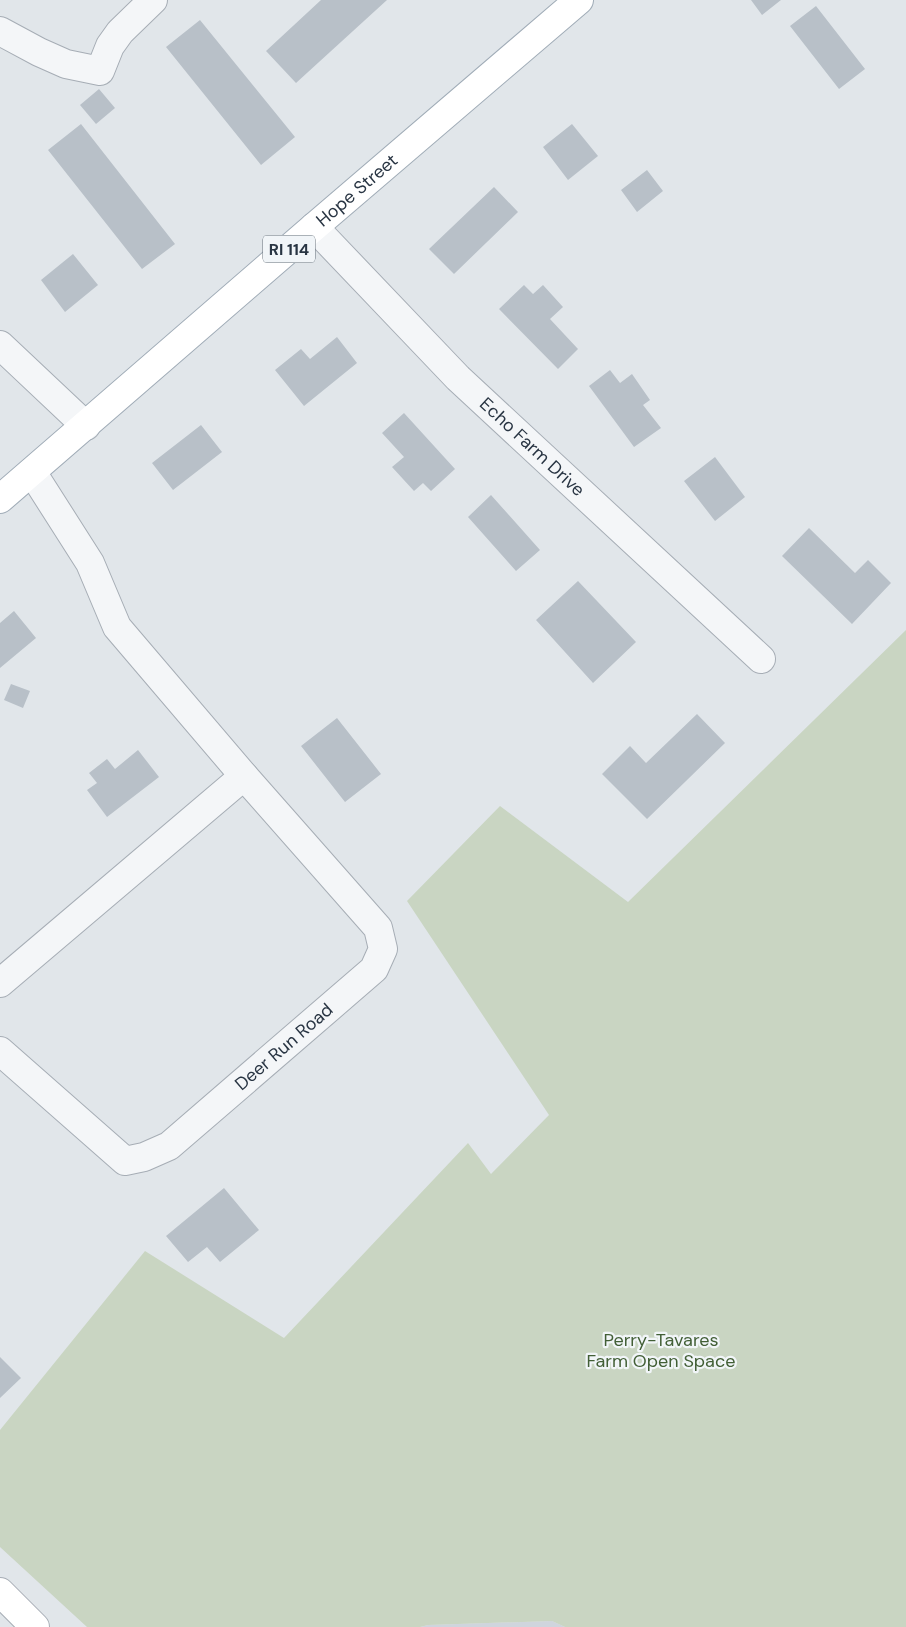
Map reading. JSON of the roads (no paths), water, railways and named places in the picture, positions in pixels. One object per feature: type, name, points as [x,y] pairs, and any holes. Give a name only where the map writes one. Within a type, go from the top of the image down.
[{"type":"main road","name":"Hope Street","points":[[0,499],[570,3]]},
{"type":"main road","points":[[0,1592],[35,1627]]},
{"type":"street","points":[[0,31],[66,64],[100,71],[110,46],[120,32],[153,0]]},
{"type":"street","name":"Echo Farm Drive","points":[[314,227],[458,378],[760,659]]},
{"type":"street","points":[[0,345],[86,426]]},
{"type":"street","name":"Deer Run Road","points":[[0,1051],[125,1161],[144,1157],[168,1146],[374,970],[383,949],[378,928],[244,776],[117,626],[90,562],[32,472]]},
{"type":"street","points":[[0,982],[244,776]]},
{"type":"park label","name":"Perry-Tavares Farm Open Space","points":[[661,1350]]}]
